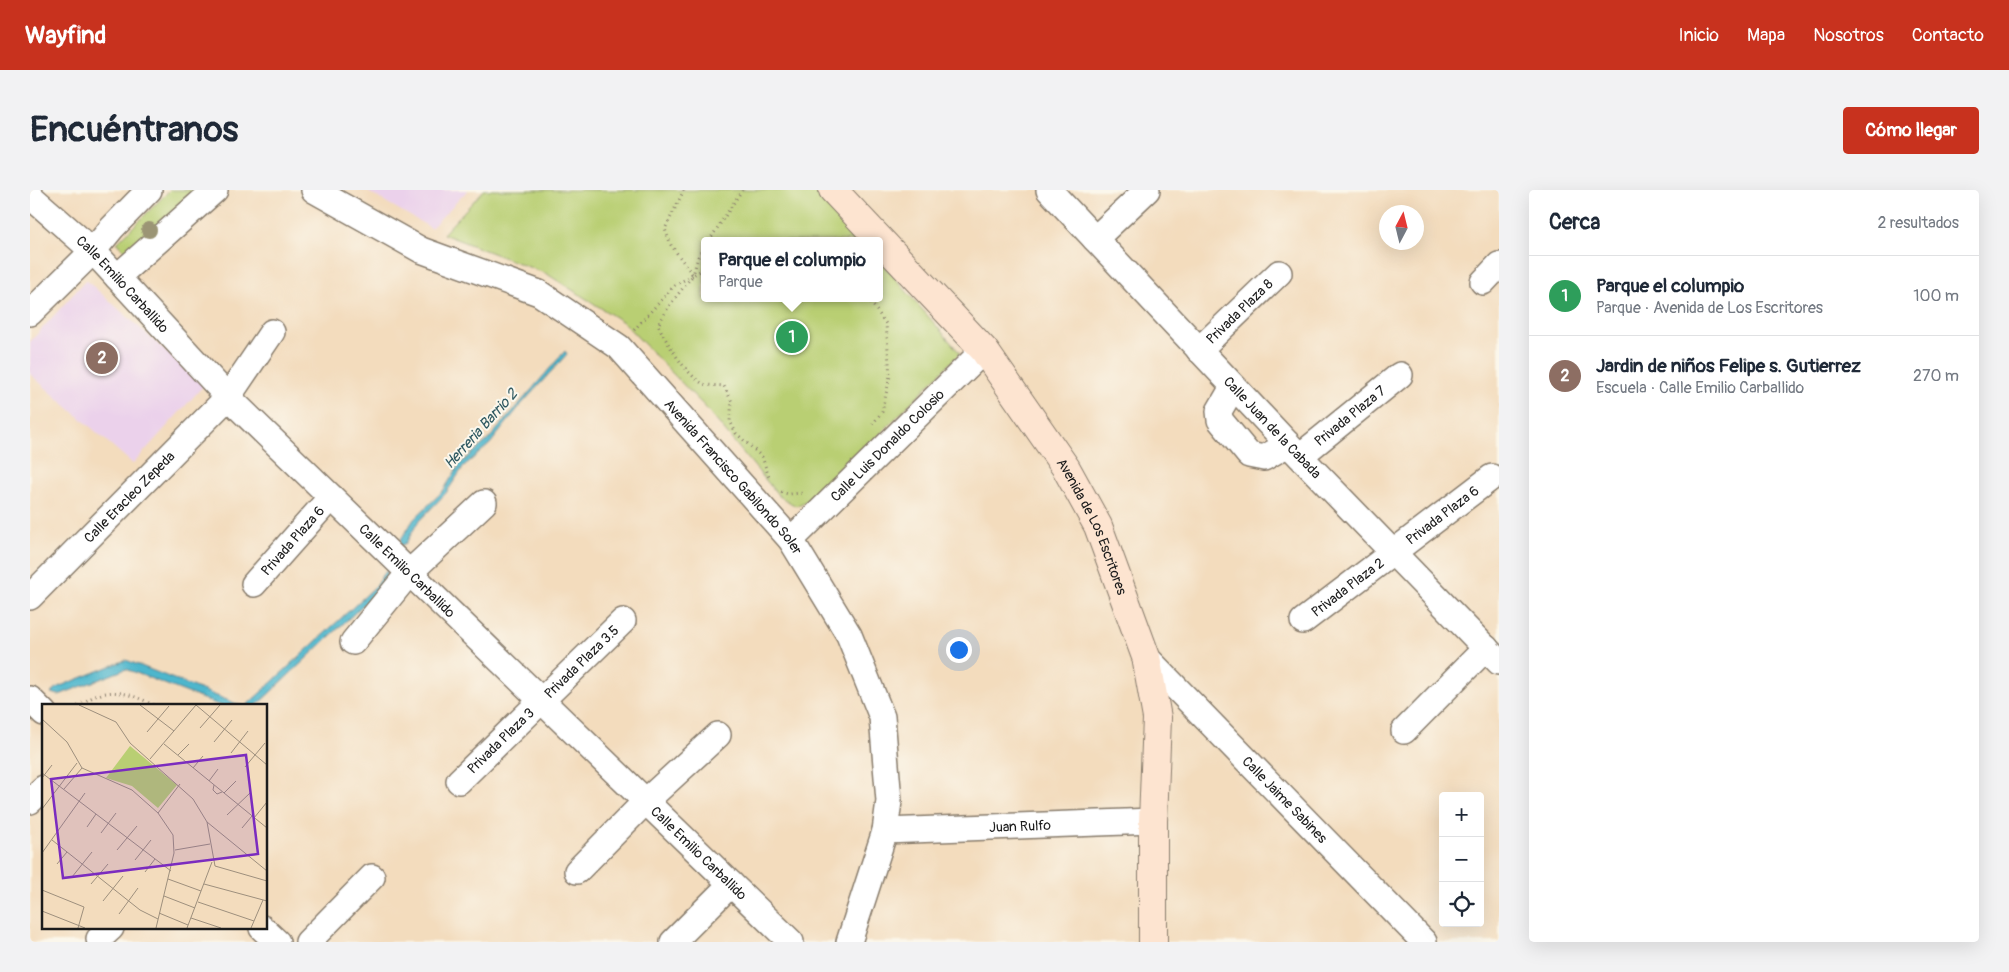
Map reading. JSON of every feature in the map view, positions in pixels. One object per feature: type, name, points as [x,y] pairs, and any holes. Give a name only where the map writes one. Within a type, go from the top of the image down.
[{"type":"main road","name":"Avenida de Los Escritores","points":[[833,190],[877,237]]},
{"type":"main road","name":"Avenida de Los Escritores","points":[[883,243],[984,350],[1066,468],[1098,526],[1146,657],[1157,718],[1153,822],[1152,942]]},
{"type":"street","points":[[30,314],[93,251],[112,228],[149,190]]},
{"type":"street","points":[[117,277],[215,190]]},
{"type":"street","name":"Avenida Francisco Gabilondo Soler","points":[[314,190],[421,250],[539,293],[619,347],[791,540],[849,635],[882,717],[889,801],[885,831],[849,942]]},
{"type":"street","name":"Calle Juan de la Cabada","points":[[1049,190],[1294,450],[1493,655]]},
{"type":"street","points":[[1095,239],[1147,190]]},
{"type":"street","name":"Calle Emilio Carballido","points":[[30,196],[93,251],[228,397],[791,942]]},
{"type":"street","name":"Privada Plaza 8","points":[[1199,350],[1280,273]]},
{"type":"street","name":"Calle Eracleo Zepeda","points":[[30,597],[228,397],[272,332]]},
{"type":"street","name":"Calle Luis Donaldo Colosio","points":[[791,540],[984,350]]},
{"type":"street","name":"Privada Plaza 7","points":[[1234,387],[1220,411],[1220,420],[1249,455],[1264,458],[1294,450],[1400,375]]},
{"type":"street","name":"Privada Plaza 6","points":[[1392,552],[1492,477]]},
{"type":"street","name":"Privada Plaza 6","points":[[254,584],[331,497]]},
{"type":"street","points":[[353,642],[409,573],[484,503]]},
{"type":"street","name":"Privada Plaza 2","points":[[1303,621],[1392,552]]},
{"type":"street","name":"Privada Plaza 3.5","points":[[540,700],[623,622]]},
{"type":"street","points":[[1404,731],[1493,655]]},
{"type":"street","name":"Calle Jaime Sabines","points":[[1146,657],[1424,942]]},
{"type":"street","points":[[30,699],[42,711]]},
{"type":"street","name":"Privada Plaza 3","points":[[459,780],[540,700]]},
{"type":"street","points":[[577,871],[646,802],[718,735]]},
{"type":"street","points":[[30,800],[42,790]]},
{"type":"street","name":"Juan Rulfo","points":[[885,831],[1153,822]]},
{"type":"street","points":[[308,942],[372,877]]},
{"type":"street","points":[[673,942],[731,884]]},
{"type":"street","points":[[264,930],[277,942]]},
{"type":"path","points":[[684,190],[665,229],[671,245],[693,275]]},
{"type":"path","points":[[712,237],[742,190]]},
{"type":"path","points":[[701,252],[693,275],[669,306],[658,324],[666,341],[689,372],[704,384],[724,386],[732,402],[730,420],[736,433],[762,457],[769,479]]},
{"type":"path","points":[[619,347],[675,285],[701,271]]},
{"type":"path","points":[[864,434],[882,412],[890,376],[886,324],[871,302]]},
{"type":"path","points":[[780,491],[788,494],[804,494],[810,488]]},
{"type":"path","points":[[81,704],[93,695],[117,692],[150,704]]},
{"type":"shaded area","points":[[365,190],[468,190],[431,228]]},
{"type":"shaded area","points":[[86,280],[204,385],[133,464],[30,374],[30,342]]},
{"type":"green space","points":[[170,190],[204,190],[132,258],[117,243]]},
{"type":"green space","points":[[484,190],[817,190],[858,237],[701,237],[701,302],[883,302],[883,264],[960,353],[821,494],[796,506],[779,496],[705,407],[623,322],[547,274],[443,234]]},
{"type":"water","points":[[565,351],[567,354],[520,406],[490,444],[464,466],[446,493],[418,522],[406,543],[400,546],[401,539],[414,519],[443,491],[460,464],[487,441]]},
{"type":"water","points":[[388,570],[387,577],[381,588],[258,704],[248,704],[378,584],[382,575]]},
{"type":"water","points":[[126,660],[237,704],[216,704],[126,669],[59,695],[51,693],[58,687]]},
{"type":"place","name":"Parque el columpio","points":[[792,337]]},
{"type":"place","name":"Jardin de niños Felipe s. Gutierrez","points":[[102,358]]},
{"type":"water label","name":"Herreria Barrio 2","points":[[481,429]]}]
